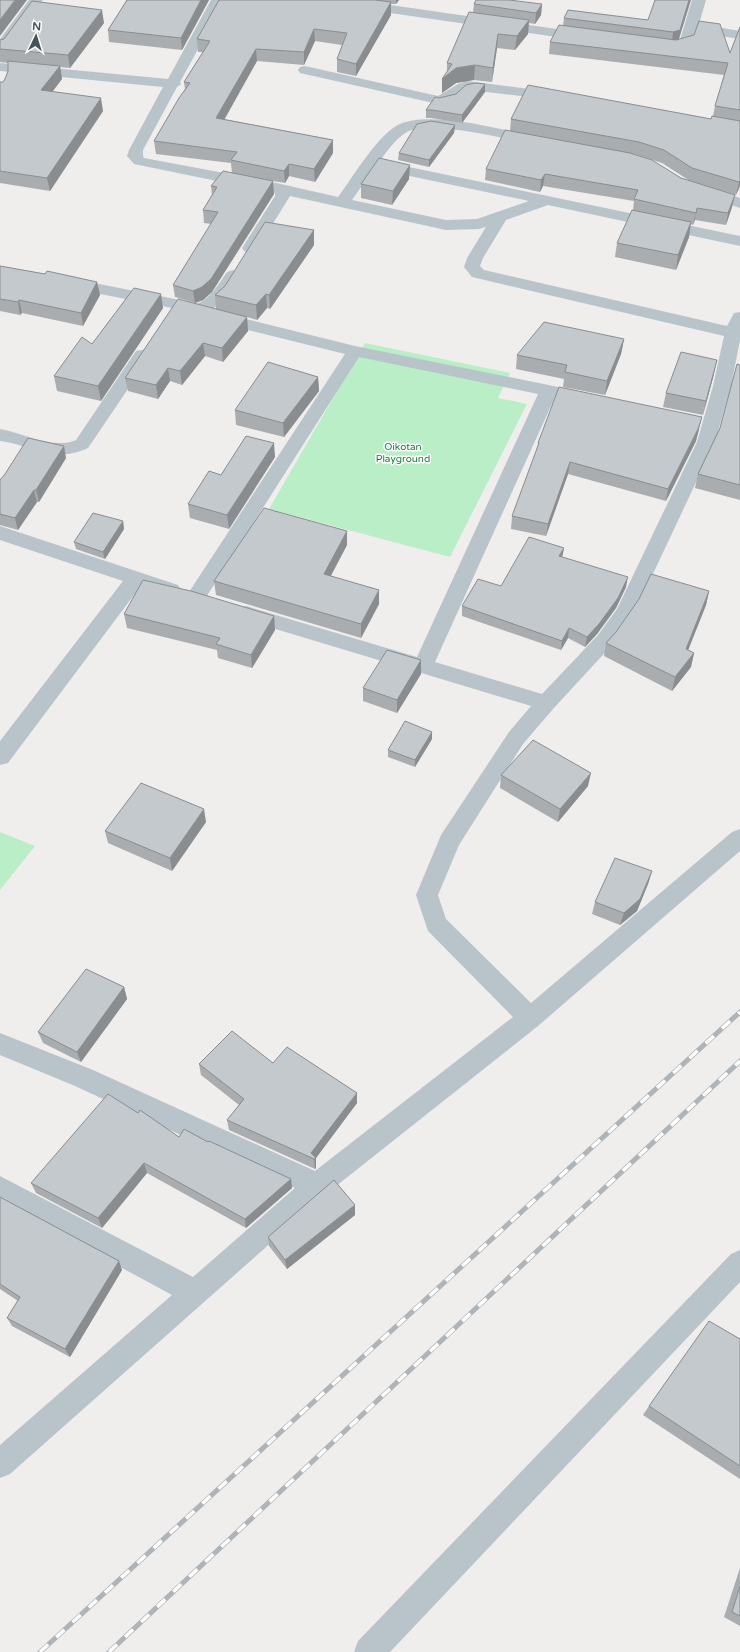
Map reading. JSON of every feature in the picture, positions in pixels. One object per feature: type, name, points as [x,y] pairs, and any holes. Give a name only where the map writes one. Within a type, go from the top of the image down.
[{"type":"street","points":[[0,48],[36,0]]},
{"type":"street","points":[[218,0],[174,84],[136,150],[135,156],[139,160],[446,225],[479,224],[547,200]]},
{"type":"street","points":[[328,0],[601,39]]},
{"type":"street","points":[[655,46],[673,47],[686,43],[699,0]]},
{"type":"street","points":[[691,27],[740,35]]},
{"type":"street","points":[[305,70],[438,100],[450,97],[461,87],[474,85],[565,98]]},
{"type":"street","points":[[1,71],[174,84]]},
{"type":"street","points":[[342,203],[388,141],[402,129],[415,124],[442,125],[549,143]]},
{"type":"street","points":[[372,163],[740,241]]},
{"type":"street","points":[[690,187],[740,203]]},
{"type":"street","points":[[196,311],[210,306],[219,296],[283,196],[282,190]]},
{"type":"street","points":[[500,217],[475,258],[472,267],[478,274],[737,325],[733,371],[704,422],[706,442],[625,612],[605,640],[546,703],[516,738],[449,841],[427,895],[436,924],[530,1018]]},
{"type":"street","points":[[53,279],[171,311],[196,311],[355,351],[603,402]]},
{"type":"street","points":[[0,435],[56,450],[73,450],[82,444],[149,344]]},
{"type":"street","points":[[211,602],[355,351]]},
{"type":"street","points":[[423,666],[548,390]]},
{"type":"street","points":[[0,533],[136,579],[546,703]]},
{"type":"street","points":[[0,757],[136,579]]},
{"type":"street","points":[[0,1464],[317,1185],[530,1018],[740,838]]},
{"type":"street","points":[[0,1044],[84,1078],[317,1185]]},
{"type":"street","points":[[0,1188],[194,1292]]},
{"type":"street","points":[[369,1652],[740,1263]]},
{"type":"green space","name":"Oikotan Playground","points":[[365,343],[510,373],[498,398],[527,404],[450,557],[269,509]]},
{"type":"green space","points":[[0,832],[35,846],[0,890]]},
{"type":"building","points":[[0,0],[15,0],[0,20]]},
{"type":"building","points":[[127,0],[201,0],[181,38],[108,30]]},
{"type":"building","points":[[219,0],[375,0],[391,2],[356,64],[337,59],[347,33],[314,29],[304,52],[256,49],[216,118],[333,140],[314,169],[289,164],[284,171],[231,160],[237,152],[154,141],[179,98],[190,83],[184,82],[210,41],[197,39]]},
{"type":"building","points":[[476,0],[509,0],[542,4],[536,13],[474,4]]},
{"type":"building","points":[[655,0],[689,0],[680,30],[673,32],[564,18],[568,10],[648,20]]},
{"type":"building","points":[[32,1],[102,10],[68,55],[0,49],[0,40],[4,39]]},
{"type":"building","points":[[469,12],[529,20],[517,36],[498,34],[493,68],[475,65],[456,68],[442,79],[452,64],[447,63]]},
{"type":"building","points":[[699,21],[720,24],[730,53],[740,27],[740,110],[715,106],[728,63],[550,42],[559,25],[676,40],[694,35]]},
{"type":"building","points":[[8,61],[60,66],[41,90],[101,98],[47,178],[0,171],[0,82],[3,82],[5,79],[8,71]]},
{"type":"building","points":[[475,83],[485,84],[462,115],[426,110],[435,97],[439,98],[456,94],[466,85]]},
{"type":"building","points":[[528,85],[711,119],[712,116],[740,121],[740,181],[739,182],[692,168],[664,150],[639,142],[511,119]]},
{"type":"building","points":[[431,121],[455,125],[429,160],[399,153],[417,124]]},
{"type":"building","points":[[505,130],[630,153],[652,160],[681,178],[735,195],[728,213],[697,208],[696,213],[634,199],[638,190],[545,174],[541,180],[486,169]]},
{"type":"building","points":[[379,158],[410,165],[393,191],[361,184]]},
{"type":"building","points":[[223,171],[273,181],[211,279],[202,287],[193,291],[173,285],[218,212],[203,210],[217,187],[211,186]]},
{"type":"building","points":[[632,210],[691,222],[678,255],[617,243]]},
{"type":"building","points":[[265,222],[314,230],[269,295],[266,294],[256,305],[215,295],[225,286]]},
{"type":"building","points":[[0,266],[45,274],[47,271],[97,282],[81,313],[19,300],[18,302],[0,299]]},
{"type":"building","points":[[134,288],[161,294],[98,386],[54,376],[82,337],[92,344]]},
{"type":"building","points":[[178,299],[247,317],[222,348],[203,343],[180,371],[168,368],[156,385],[125,378]]},
{"type":"building","points":[[544,322],[624,339],[607,381],[565,372],[567,365],[517,355]]},
{"type":"building","points":[[681,352],[717,360],[706,401],[666,393]]},
{"type":"building","points":[[268,362],[318,377],[283,423],[235,410]]},
{"type":"building","points":[[737,364],[740,365],[740,485],[698,474],[720,428]]},
{"type":"building","points":[[559,387],[702,417],[698,429],[668,489],[570,462],[548,524],[512,516]]},
{"type":"building","points":[[246,436],[274,443],[227,515],[188,504],[209,471],[221,475]]},
{"type":"building","points":[[28,438],[64,446],[36,490],[34,490],[15,518],[0,514],[0,480]]},
{"type":"building","points":[[264,508],[347,531],[324,574],[379,590],[361,624],[214,581]]},
{"type":"building","points":[[93,513],[123,521],[103,552],[74,542]]},
{"type":"building","points":[[529,537],[564,548],[559,556],[628,577],[618,598],[599,624],[587,637],[569,628],[562,641],[462,606],[478,579],[501,586]]},
{"type":"building","points":[[651,574],[709,591],[686,649],[694,653],[675,677],[606,643],[616,632],[639,599]]},
{"type":"building","points":[[143,580],[191,591],[274,616],[251,655],[216,644],[220,638],[124,614]]},
{"type":"building","points":[[387,650],[421,660],[397,700],[363,688]]},
{"type":"building","points":[[405,721],[432,732],[415,760],[388,750]]},
{"type":"building","points":[[533,740],[591,773],[560,809],[501,775]]},
{"type":"building","points":[[141,783],[204,809],[170,858],[105,831]]},
{"type":"building","points":[[615,858],[652,871],[640,899],[624,913],[595,902]]},
{"type":"building","points":[[86,969],[124,987],[77,1052],[38,1032]]},
{"type":"building","points":[[232,1031],[273,1063],[287,1047],[357,1093],[311,1153],[316,1158],[314,1159],[227,1120],[244,1099],[199,1064]]},
{"type":"building","points":[[108,1094],[138,1113],[140,1110],[179,1137],[184,1129],[208,1142],[209,1141],[291,1179],[245,1219],[144,1163],[98,1218],[31,1183]]},
{"type":"building","points":[[334,1180],[355,1205],[285,1260],[268,1237]]},
{"type":"building","points":[[0,1197],[119,1261],[65,1349],[7,1318],[20,1297],[0,1284]]},
{"type":"building","points":[[709,1321],[740,1339],[740,1466],[649,1406]]},
{"type":"building","points":[[740,1586],[740,1616],[732,1612]]},
{"type":"railway","points":[[40,1652],[740,1012]]},
{"type":"railway","points":[[109,1652],[740,1061]]}]
